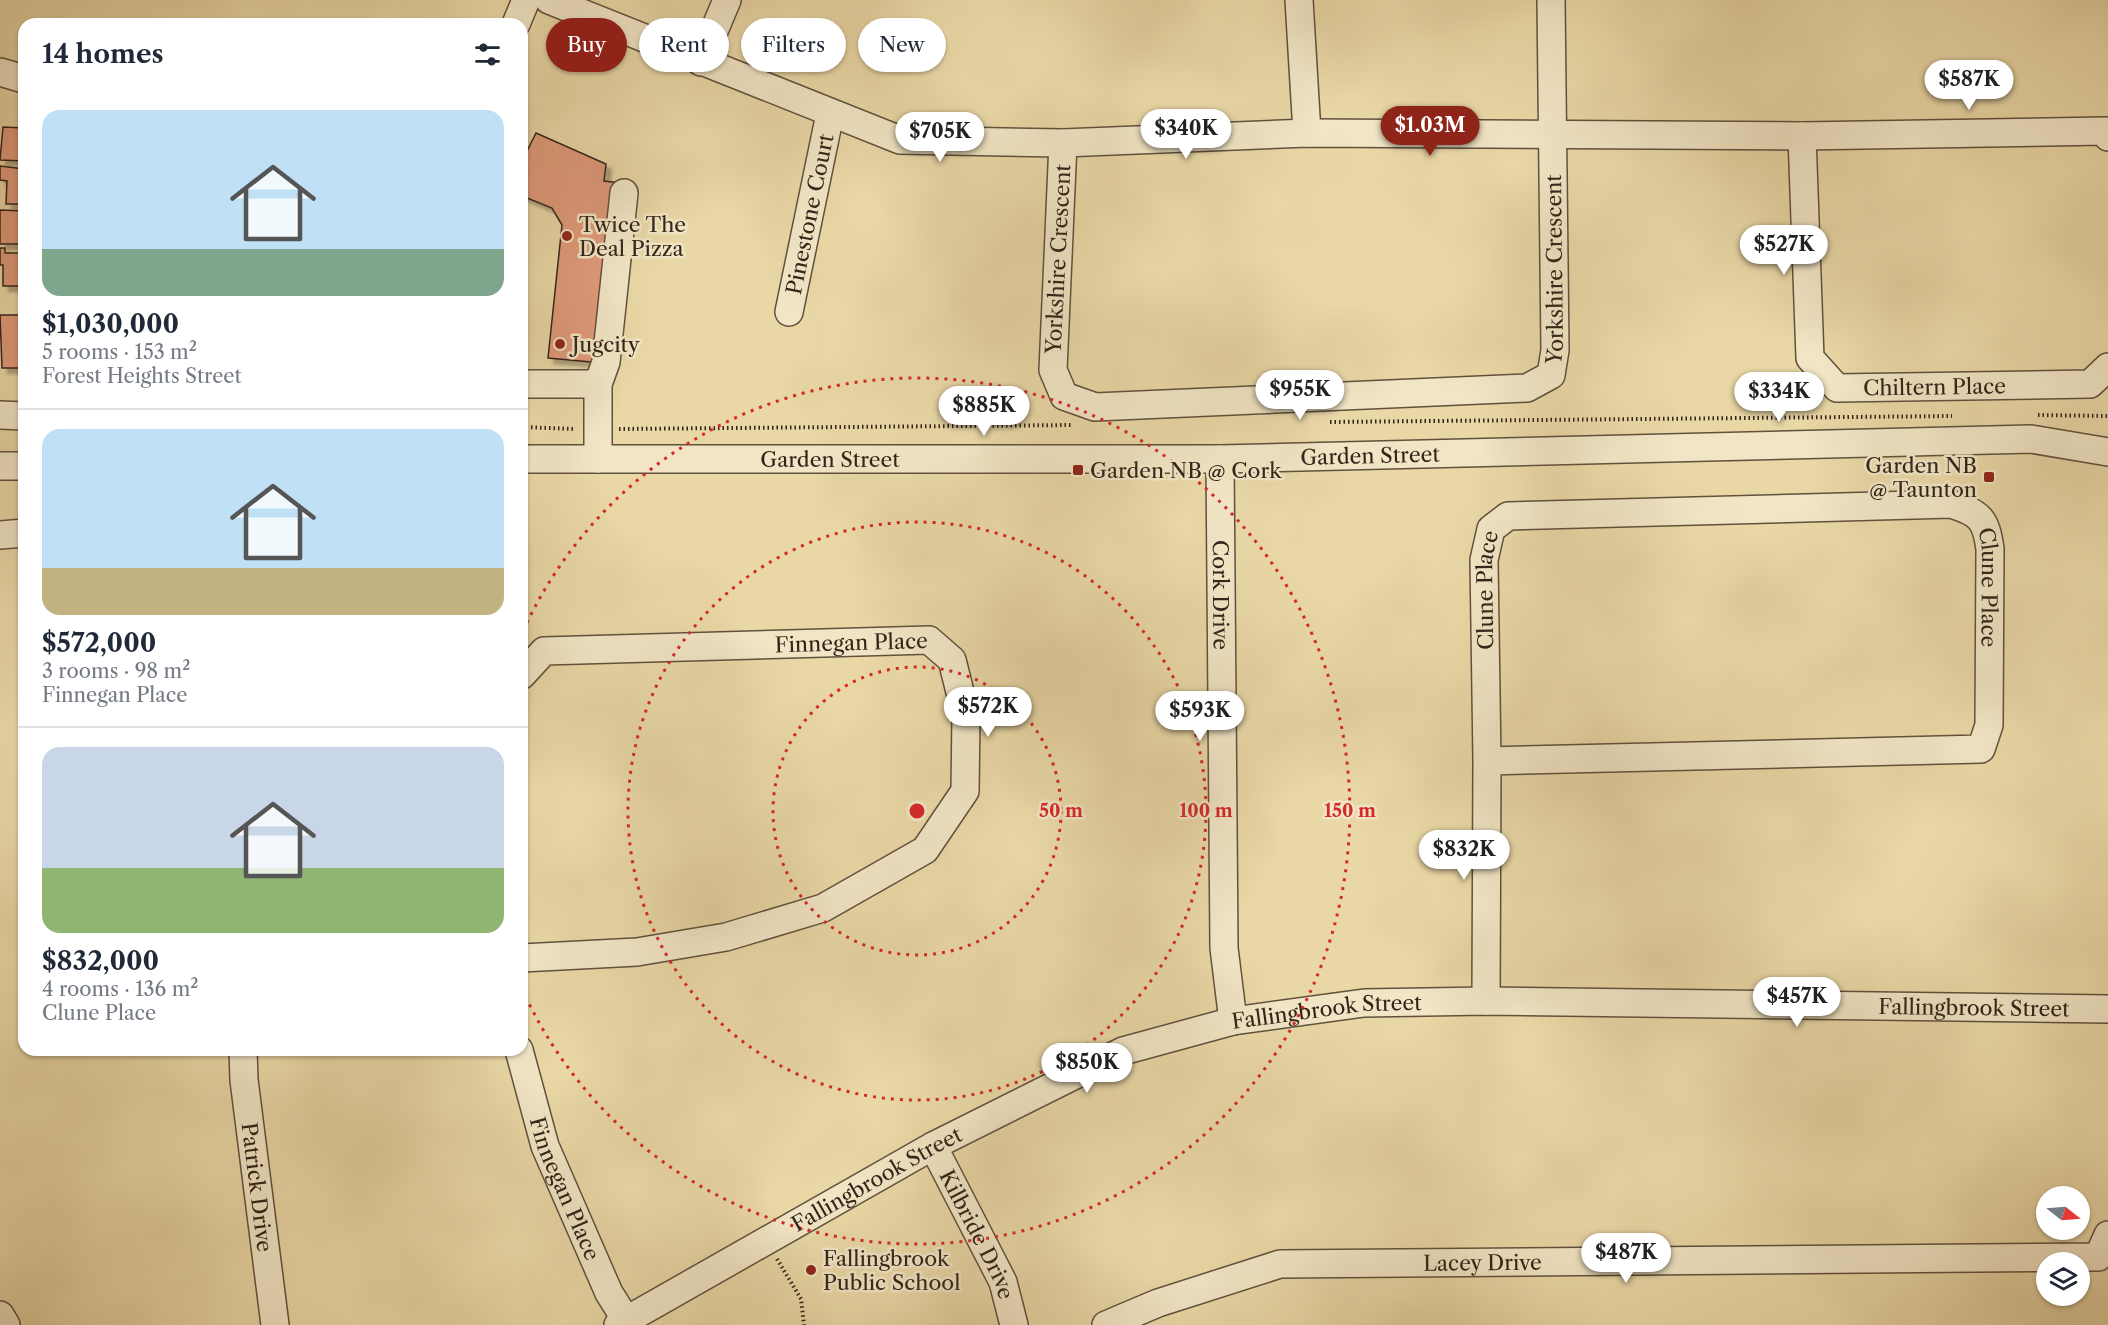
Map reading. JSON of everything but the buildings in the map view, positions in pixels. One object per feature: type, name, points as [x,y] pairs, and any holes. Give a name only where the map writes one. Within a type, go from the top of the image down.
[{"type":"street","points":[[518,18],[526,0]]},
{"type":"street","points":[[549,0],[639,37]]},
{"type":"street","points":[[720,18],[728,0]]},
{"type":"street","points":[[1299,0],[1307,133]]},
{"type":"street","points":[[1551,0],[1553,135]]},
{"type":"street","points":[[0,72],[18,77]]},
{"type":"street","points":[[726,72],[900,140],[1063,143],[1307,133],[1802,136],[2105,131],[2108,137]]},
{"type":"street","name":"Pinestone Court","points":[[789,312],[830,114]]},
{"type":"street","name":"Yorkshire Crescent","points":[[1063,143],[1053,369],[1065,396],[1095,407],[1527,388],[1551,375],[1556,350],[1553,135]]},
{"type":"street","name":"Chiltern Place","points":[[1802,136],[1810,358],[1837,388],[2090,384],[2108,367]]},
{"type":"street","points":[[598,459],[598,384],[606,362],[624,193]]},
{"type":"street","points":[[528,384],[598,384]]},
{"type":"street","points":[[0,415],[18,416]]},
{"type":"street","name":"Garden Street","points":[[528,459],[1220,459],[2031,439],[2108,452]]},
{"type":"street","name":"Cork Drive","points":[[1220,459],[1224,948],[1233,1021]]},
{"type":"street","points":[[0,466],[18,466]]},
{"type":"street","name":"Clune Place","points":[[1486,1001],[1487,762],[1484,560],[1491,529],[1508,516],[1951,504],[1976,514],[1988,530],[1990,549],[1989,725],[1981,750],[1487,762]]},
{"type":"street","points":[[0,535],[18,534]]},
{"type":"street","name":"Finnegan Place","points":[[528,668],[544,651],[929,640],[952,660],[966,717],[965,791],[926,850],[824,908],[726,937],[637,952],[528,958]]},
{"type":"street","name":"Fallingbrook Street","points":[[622,1322],[933,1146],[1123,1051],[1233,1021],[1364,1003],[1486,1001],[2108,1009]]},
{"type":"street","name":"Patrick Drive","points":[[243,1056],[244,1080],[274,1325]]},
{"type":"street","name":"Finnegan Place","points":[[521,1056],[545,1146],[622,1322]]},
{"type":"street","name":"Kilbride Drive","points":[[933,1146],[1003,1282],[1014,1325]]},
{"type":"street","name":"Lacey Drive","points":[[1106,1325],[1158,1303],[1280,1264],[2098,1257],[2108,1235]]},
{"type":"street","points":[[0,1315],[6,1325]]},
{"type":"path","points":[[766,1240],[801,1299],[804,1325]]},
{"type":"place","name":"Twice The Deal Pizza","points":[[567,236]]},
{"type":"place","name":"Jugcity","points":[[560,344]]},
{"type":"place","name":"Garden NB @ Cork","points":[[1078,470]]},
{"type":"place","name":"Garden NB @ Taunton","points":[[1989,477]]},
{"type":"place","name":"Fallingbrook Public School","points":[[811,1270]]}]
